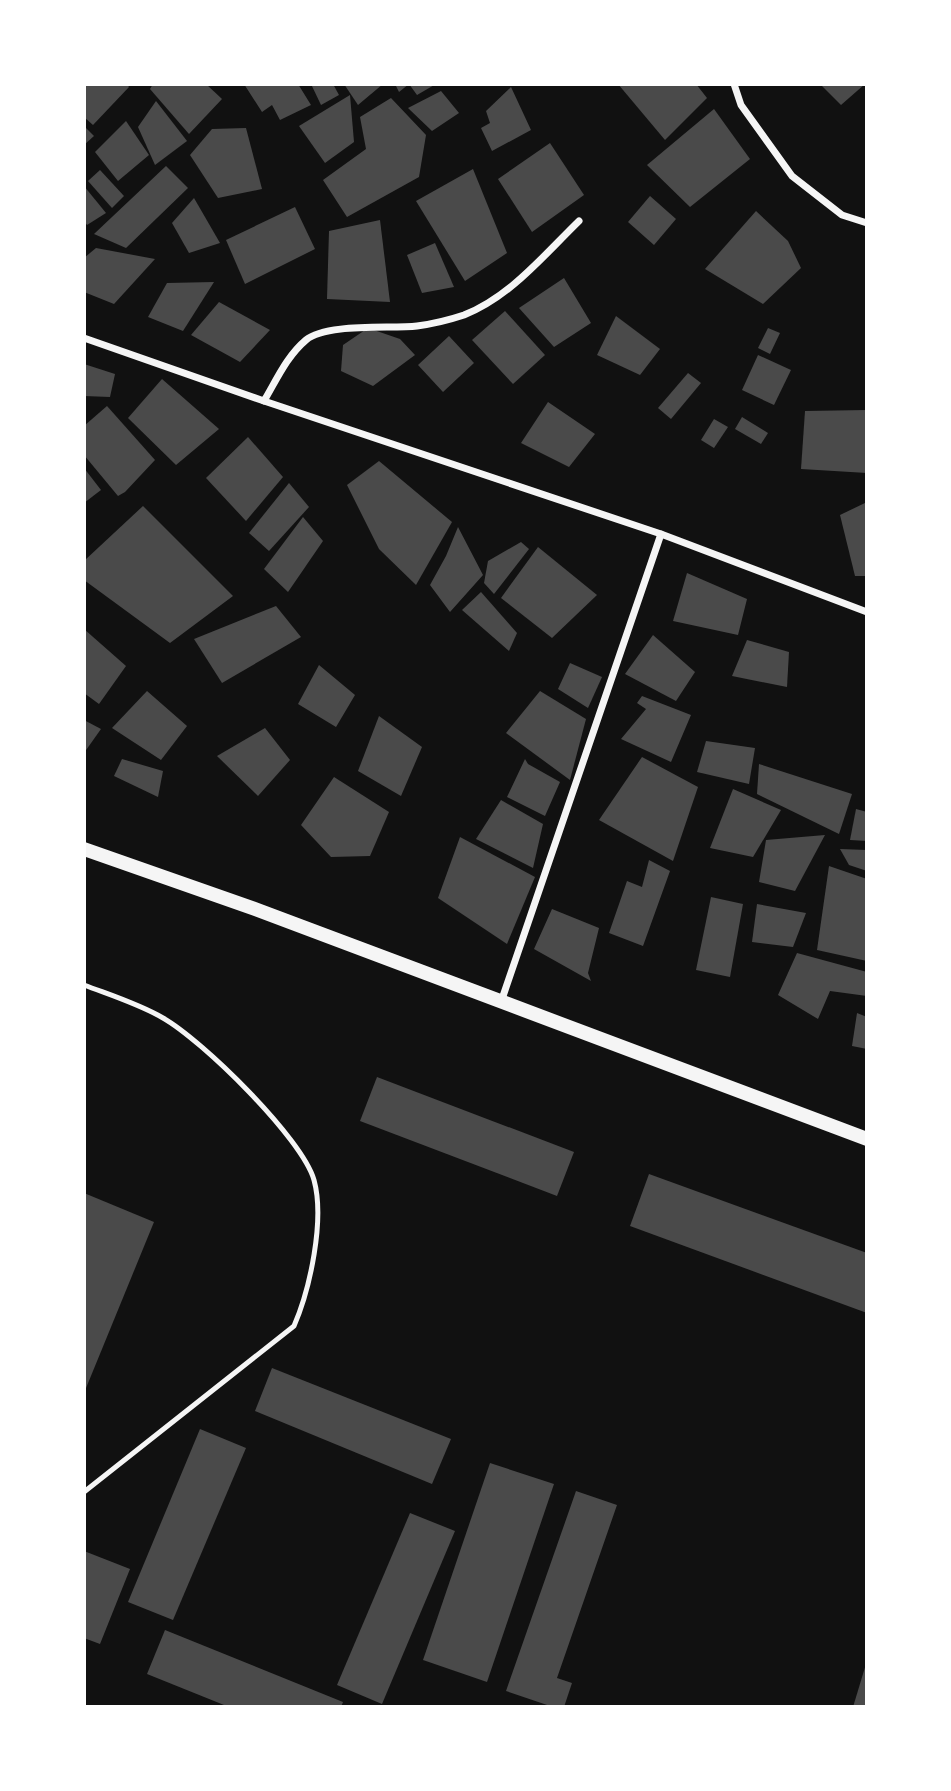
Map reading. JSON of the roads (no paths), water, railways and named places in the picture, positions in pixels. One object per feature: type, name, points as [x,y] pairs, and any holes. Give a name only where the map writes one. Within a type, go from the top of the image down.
[{"type":"main road","points":[[84,849],[255,909],[867,1139]]},
{"type":"street","points":[[734,84],[741,105],[792,176],[842,215],[867,223]]},
{"type":"street","points":[[264,401],[289,356],[309,337],[331,330],[417,326],[464,315],[509,289],[579,221]]},
{"type":"street","points":[[84,338],[661,534],[867,612]]},
{"type":"street","points":[[500,1003],[661,534]]},
{"type":"lane","points":[[84,985],[162,1017],[195,1040],[296,1145],[307,1162],[314,1182],[318,1210],[303,1304],[294,1326],[84,1492]]}]
